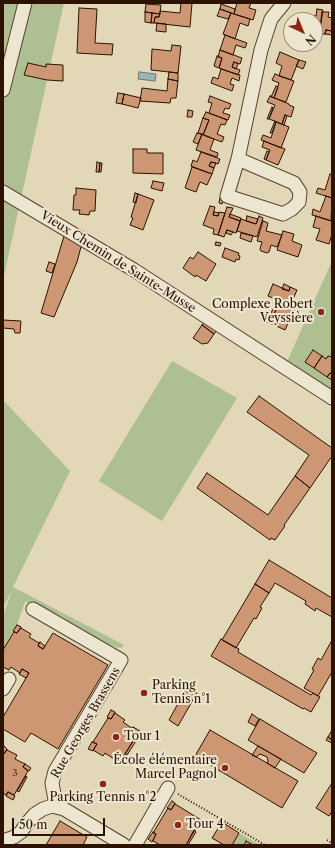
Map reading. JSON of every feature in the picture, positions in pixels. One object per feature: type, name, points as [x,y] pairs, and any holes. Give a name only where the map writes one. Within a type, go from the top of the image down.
[{"type":"street","points":[[3,90],[25,3]]},
{"type":"street","points":[[238,159],[294,183],[300,192],[299,202],[284,214],[227,196],[238,159],[261,50],[271,19],[284,3]]},
{"type":"street","name":"Vieux Chemin de Sainte-Musse","points":[[3,192],[134,270],[332,398]]},
{"type":"street","name":"Rue Georges Brassens","points":[[32,609],[121,660],[56,771],[52,783],[55,800],[64,809],[124,845]]},
{"type":"street","points":[[135,845],[168,788]]},
{"type":"street","points":[[3,841],[14,837],[35,814],[43,809],[52,806],[64,809]]},
{"type":"path","points":[[168,788],[265,845]]},
{"type":"path","points":[[327,840],[332,843]]},
{"type":"green space","points":[[3,3],[64,3],[3,280]]},
{"type":"green space","name":"Complexe Robert Veyssière","points":[[332,261],[332,393],[286,364]]},
{"type":"green space","points":[[172,361],[237,398],[162,521],[99,481]]},
{"type":"green space","points":[[3,400],[70,471],[13,587],[124,645],[121,648],[104,642],[59,615],[34,604],[25,602],[17,625],[3,650],[3,615],[12,591],[3,607]]},
{"type":"green space","points":[[239,833],[260,845],[232,845]]},
{"type":"water","points":[[139,72],[156,74],[155,81],[138,79]]},
{"type":"building","points":[[181,3],[192,3],[190,27],[154,23],[155,17],[159,17],[160,11],[180,13]]},
{"type":"building","points":[[237,3],[251,3],[249,8],[256,10],[253,20],[234,14]]},
{"type":"building","points":[[146,4],[161,5],[160,14],[145,12]]},
{"type":"building","points":[[221,4],[235,9],[234,14],[220,9]]},
{"type":"building","points":[[79,8],[97,9],[95,43],[113,44],[112,55],[77,53]]},
{"type":"building","points":[[220,9],[231,13],[228,19],[217,16]]},
{"type":"building","points":[[317,9],[323,10],[323,12],[317,12]]},
{"type":"building","points":[[145,12],[152,13],[151,23],[145,22]]},
{"type":"building","points":[[323,12],[329,12],[328,17],[332,18],[332,31],[326,30],[325,34],[323,34]]},
{"type":"building","points":[[152,13],[160,14],[159,17],[155,17],[154,23],[151,23]]},
{"type":"building","points":[[231,13],[250,19],[248,26],[240,23],[235,39],[223,34]]},
{"type":"building","points":[[157,23],[166,24],[166,32],[156,31]]},
{"type":"building","points":[[326,30],[332,31],[332,35],[325,34]]},
{"type":"building","points":[[225,35],[247,43],[245,48],[236,45],[233,55],[220,50]]},
{"type":"building","points":[[172,45],[181,46],[178,73],[151,70],[152,49],[171,51]]},
{"type":"building","points":[[220,50],[242,58],[240,64],[234,62],[232,67],[240,70],[238,75],[219,68],[222,58],[218,57]]},
{"type":"building","points":[[280,52],[299,60],[291,80],[279,76],[282,66],[276,63]]},
{"type":"building","points":[[217,56],[222,58],[219,68],[214,66]]},
{"type":"building","points":[[299,60],[306,62],[303,69],[296,66]]},
{"type":"building","points":[[234,62],[238,64],[236,69],[232,67]]},
{"type":"building","points":[[28,63],[46,67],[46,64],[63,65],[63,81],[47,80],[24,75]]},
{"type":"building","points":[[221,69],[240,75],[239,81],[232,78],[230,84],[234,85],[232,91],[211,83],[213,77],[218,79]]},
{"type":"building","points":[[169,72],[178,73],[178,81],[168,79]]},
{"type":"building","points":[[275,74],[294,81],[286,102],[274,98],[279,83],[272,80]]},
{"type":"building","points":[[168,79],[178,81],[176,98],[171,98],[170,103],[140,101],[142,88],[167,91]]},
{"type":"building","points":[[276,86],[278,87],[274,98],[271,97]]},
{"type":"building","points":[[118,93],[124,94],[122,104],[116,103]]},
{"type":"building","points":[[124,94],[141,98],[138,108],[122,104]]},
{"type":"building","points":[[210,96],[231,104],[229,109],[225,108],[223,113],[230,115],[228,120],[209,113],[212,103],[208,102]]},
{"type":"building","points":[[270,96],[294,107],[291,117],[285,115],[282,124],[269,119],[275,105],[267,102]]},
{"type":"building","points":[[272,107],[273,108],[269,119],[267,119]]},
{"type":"building","points":[[188,110],[193,111],[192,117],[187,117]]},
{"type":"building","points":[[206,112],[227,120],[225,125],[221,124],[217,134],[224,137],[222,142],[203,135],[209,120],[203,118]]},
{"type":"building","points":[[285,115],[287,116],[284,125],[282,124]]},
{"type":"building","points":[[203,118],[209,120],[203,135],[198,133]]},
{"type":"building","points":[[275,121],[276,122],[272,133],[270,133]]},
{"type":"building","points":[[276,122],[289,127],[281,148],[261,140],[263,135],[271,138]]},
{"type":"building","points":[[197,133],[202,134],[198,144],[193,142]]},
{"type":"building","points":[[202,134],[214,139],[210,150],[218,153],[217,157],[196,150]]},
{"type":"building","points":[[264,141],[285,149],[278,165],[266,160],[270,150],[262,147]]},
{"type":"building","points":[[133,149],[147,149],[147,153],[163,153],[163,174],[133,173]]},
{"type":"building","points":[[267,151],[269,152],[266,160],[264,159]]},
{"type":"building","points":[[201,152],[220,159],[218,164],[211,162],[209,166],[214,168],[212,174],[191,166],[193,160],[197,162]]},
{"type":"building","points":[[97,162],[100,163],[99,172],[96,172]]},
{"type":"building","points":[[211,162],[216,163],[214,168],[209,166]]},
{"type":"building","points":[[100,163],[102,163],[101,172],[99,172]]},
{"type":"building","points":[[192,167],[212,174],[207,185],[200,182],[196,192],[185,188]]},
{"type":"building","points":[[330,174],[332,175],[332,198],[316,193],[318,188],[325,190]]},
{"type":"building","points":[[153,181],[164,183],[162,191],[151,188]]},
{"type":"building","points":[[76,188],[96,190],[95,211],[90,211],[89,215],[79,214],[80,210],[73,210]]},
{"type":"building","points":[[135,193],[138,194],[136,203],[133,202]]},
{"type":"building","points":[[138,194],[154,200],[143,230],[130,225]]},
{"type":"building","points":[[326,196],[332,198],[331,221],[312,215],[313,209],[320,212]]},
{"type":"building","points":[[220,198],[224,199],[222,204],[219,203]]},
{"type":"building","points":[[210,206],[215,207],[213,215],[218,216],[219,212],[225,213],[218,235],[213,234],[214,229],[203,225]]},
{"type":"building","points":[[227,207],[233,208],[229,217],[240,221],[236,233],[227,230],[224,237],[218,235]]},
{"type":"building","points":[[214,212],[219,213],[218,216],[213,215]]},
{"type":"building","points":[[230,214],[241,218],[240,221],[229,217]]},
{"type":"building","points":[[247,216],[258,219],[256,224],[246,221]]},
{"type":"building","points":[[259,216],[263,218],[257,237],[237,231],[241,219],[256,224]]},
{"type":"building","points":[[316,216],[332,221],[332,234],[329,244],[316,240],[320,229],[313,227]]},
{"type":"building","points":[[263,221],[268,223],[266,231],[282,235],[277,247],[271,245],[269,252],[267,253],[261,251],[260,249],[262,242],[257,241]]},
{"type":"building","points":[[227,230],[233,232],[231,235],[226,233]]},
{"type":"building","points":[[283,231],[294,234],[292,241],[302,245],[298,257],[277,250]]},
{"type":"building","points":[[241,233],[253,236],[251,242],[240,238]]},
{"type":"building","points":[[64,236],[82,243],[77,262],[54,317],[41,313]]},
{"type":"building","points":[[216,242],[221,243],[220,246],[215,245]]},
{"type":"building","points":[[225,248],[239,253],[239,260],[236,259],[235,262],[222,257]]},
{"type":"building","points":[[198,252],[216,264],[206,281],[196,275],[195,277],[183,268],[190,257],[193,259]]},
{"type":"building","points":[[49,262],[55,264],[52,273],[46,271]]},
{"type":"building","points":[[273,284],[289,291],[290,287],[297,290],[290,306],[295,308],[285,330],[270,323],[280,301],[268,296]]},
{"type":"building","points":[[284,284],[290,287],[289,291],[282,289]]},
{"type":"building","points":[[277,300],[280,301],[270,323],[267,322]]},
{"type":"building","points":[[3,320],[21,321],[20,333],[15,333],[14,329],[3,328]]},
{"type":"building","points":[[205,321],[217,330],[214,334],[202,325]]},
{"type":"building","points":[[202,325],[214,334],[208,343],[202,344],[193,338]]},
{"type":"building","points":[[313,350],[322,356],[314,368],[305,362]]},
{"type":"building","points":[[322,356],[326,359],[328,356],[332,357],[332,375],[330,373],[327,377],[314,368]]},
{"type":"building","points":[[330,373],[332,375],[332,380],[327,377]]},
{"type":"building","points":[[259,396],[332,448],[332,456],[310,488],[295,476],[309,455],[247,412]]},
{"type":"building","points":[[207,473],[268,515],[295,476],[310,488],[275,540],[271,538],[270,540],[197,488]]},
{"type":"building","points":[[269,560],[332,598],[332,617],[316,608],[315,611],[305,604],[306,601],[275,583],[269,593],[255,584]]},
{"type":"building","points":[[255,584],[269,593],[260,607],[262,608],[256,619],[254,618],[236,648],[222,640]]},
{"type":"building","points":[[17,625],[21,627],[17,633],[13,631]]},
{"type":"building","points":[[21,628],[31,634],[29,637],[39,643],[38,646],[43,649],[53,633],[108,665],[58,749],[31,733],[25,742],[3,729],[3,717],[29,673],[22,669],[20,673],[11,667],[9,670],[3,667],[3,650],[14,632],[17,633]]},
{"type":"building","points":[[221,639],[239,649],[238,652],[311,695],[313,693],[320,697],[311,712],[304,708],[303,709],[211,656]]},
{"type":"building","points":[[332,640],[332,672],[318,696],[304,688],[314,670],[312,669],[318,658],[321,660]]},
{"type":"building","points":[[40,642],[45,646],[43,649],[38,646]]},
{"type":"building","points":[[22,669],[29,673],[26,678],[19,674]]},
{"type":"building","points":[[187,687],[197,693],[178,726],[169,720]]},
{"type":"building","points":[[111,710],[115,712],[111,719],[107,717]]},
{"type":"building","name":"Tour 1","points":[[115,713],[125,720],[123,722],[133,729],[131,731],[137,735],[122,759],[117,756],[114,759],[105,753],[103,756],[93,750],[97,744],[93,742],[108,718],[111,719]]},
{"type":"building","points":[[252,714],[259,719],[255,726],[248,722]]},
{"type":"building","points":[[260,719],[317,753],[304,773],[248,740]]},
{"type":"building","points":[[133,727],[140,731],[138,736],[131,731]]},
{"type":"building","points":[[210,730],[298,781],[282,808],[195,756]]},
{"type":"building","points":[[332,730],[332,740],[328,737]]},
{"type":"building","points":[[328,737],[332,740],[332,743],[326,740]]},
{"type":"building","points":[[134,739],[136,741],[127,755],[125,754]]},
{"type":"building","points":[[92,742],[97,744],[93,751],[88,749]]},
{"type":"building","points":[[4,746],[7,749],[3,755],[3,747]]},
{"type":"building","points":[[258,746],[281,759],[275,768],[267,763],[267,757],[260,754],[256,757],[252,755]]},
{"type":"building","points":[[7,750],[17,755],[15,759],[25,764],[23,767],[28,771],[14,795],[8,792],[6,795],[3,793],[3,755]]},
{"type":"building","points":[[117,756],[123,760],[121,763],[114,759]]},
{"type":"building","points":[[25,764],[31,768],[29,771],[23,767]]},
{"type":"building","points":[[26,776],[27,777],[19,792],[17,791]]},
{"type":"building","points":[[332,783],[332,811],[329,816],[316,808]]},
{"type":"building","points":[[8,792],[15,796],[13,800],[6,796]]},
{"type":"building","points":[[172,801],[175,803],[171,810],[167,808]]},
{"type":"building","name":"Tour 4","points":[[175,804],[201,820],[186,845],[160,845],[153,841],[156,834],[153,833],[168,808],[171,810]]},
{"type":"building","points":[[60,821],[87,837],[83,845],[46,845]]},
{"type":"building","points":[[222,822],[239,833],[232,845],[224,845],[212,838]]},
{"type":"building","points":[[194,830],[196,832],[188,845],[186,845]]},
{"type":"building","points":[[153,832],[156,834],[152,842],[148,839]]},
{"type":"building","points":[[246,841],[253,845],[244,845]]},
{"type":"place","name":"Complexe Robert Veyssière","points":[[321,312]]},
{"type":"place","name":"Parking Tennis n°1","points":[[144,693]]},
{"type":"place","name":"Tour 1","points":[[116,737]]},
{"type":"place","name":"École élémentaire Marcel Pagnol","points":[[225,768]]},
{"type":"place","name":"Parking Tennis n°2","points":[[103,784]]},
{"type":"place","name":"Tour 4","points":[[178,825]]}]
